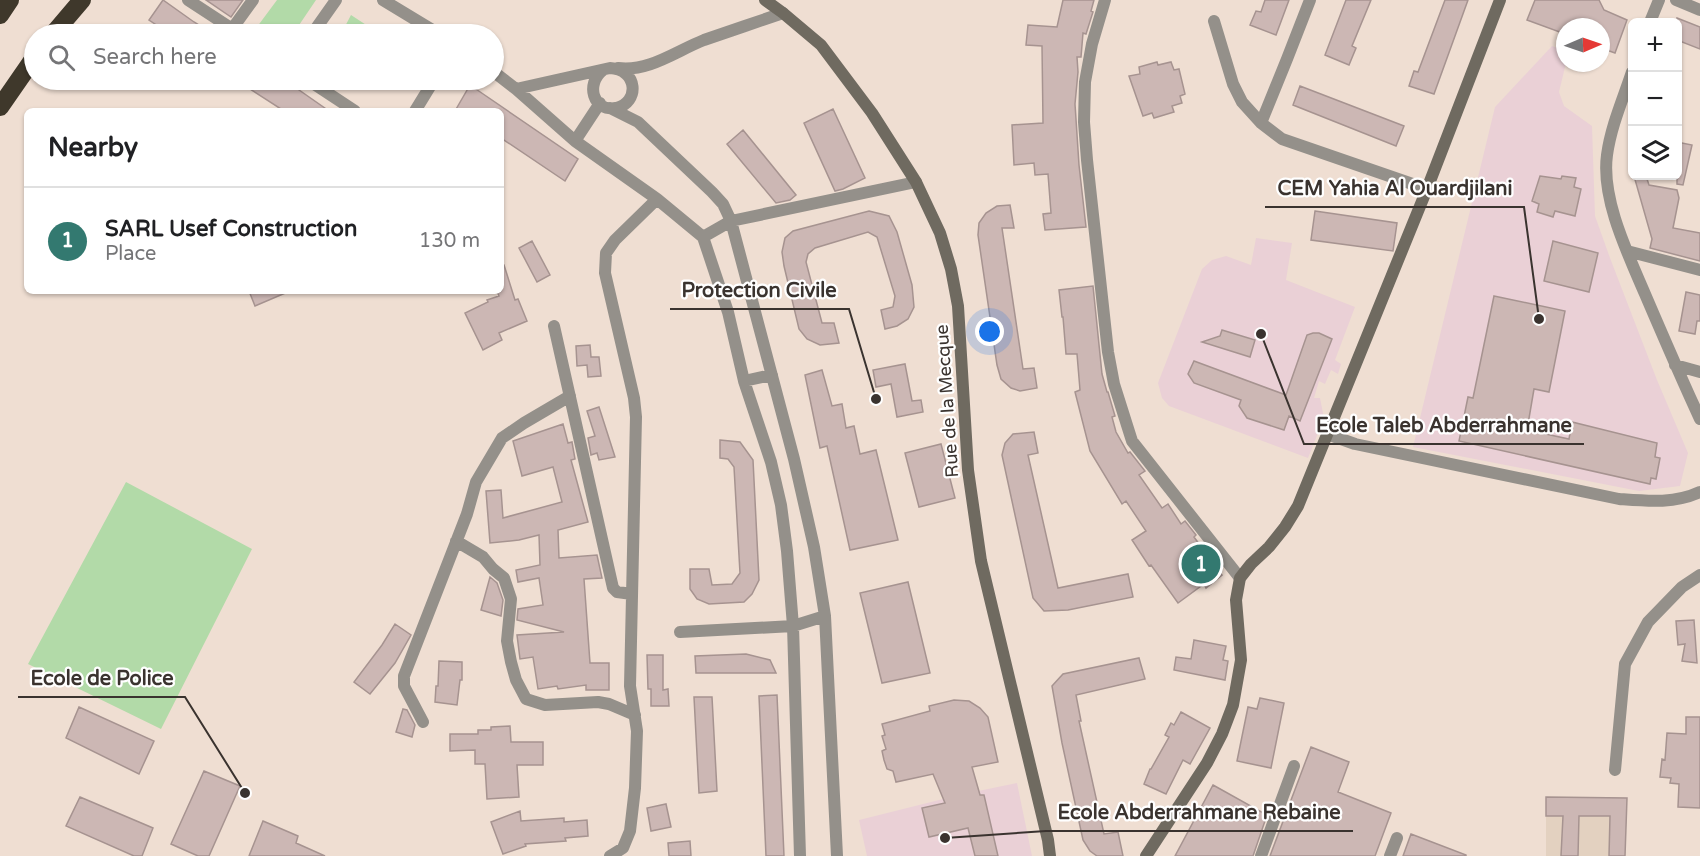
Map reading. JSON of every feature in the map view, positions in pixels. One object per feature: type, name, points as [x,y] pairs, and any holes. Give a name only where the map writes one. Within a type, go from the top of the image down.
[{"type":"highway","points":[[0,15],[10,0]]},
{"type":"highway","points":[[62,24],[82,0]]},
{"type":"highway","points":[[0,107],[24,72]]},
{"type":"street","points":[[188,0],[224,24]]},
{"type":"street","points":[[240,24],[253,0]]},
{"type":"street","points":[[319,24],[336,0]]},
{"type":"street","points":[[383,0],[423,24]]},
{"type":"street","name":"Rue de la Mecque","points":[[765,0],[821,45],[872,113],[916,182],[940,233],[951,269],[958,306],[968,470],[981,561],[1032,770],[1050,856]]},
{"type":"street","points":[[1104,0],[1085,82],[1084,122],[1107,341],[1114,384],[1132,441],[1240,578]]},
{"type":"street","points":[[1261,123],[1310,0]]},
{"type":"street","points":[[1146,856],[1207,763],[1222,734],[1233,705],[1241,660],[1236,600],[1240,578],[1285,528],[1298,506],[1427,189],[1500,0]]},
{"type":"street","points":[[1652,18],[1659,0]]},
{"type":"street","points":[[1676,0],[1700,10]]},
{"type":"street","points":[[516,89],[610,68],[633,69],[648,66],[704,40],[783,13]]},
{"type":"street","points":[[1214,21],[1233,84],[1242,102],[1261,123],[1282,139],[1427,189]]},
{"type":"street","points":[[575,141],[605,106],[622,106],[632,94],[639,77],[648,66]]},
{"type":"street","points":[[618,68],[629,76],[632,83],[633,110],[638,122]]},
{"type":"street","points":[[603,70],[594,79],[592,85],[595,98],[605,106],[638,122],[712,192],[723,204],[730,221],[805,502],[814,547],[825,616],[837,856]]},
{"type":"street","points":[[504,80],[575,141],[657,199],[703,237],[728,312],[744,381],[771,462],[781,506],[793,626],[800,856]]},
{"type":"street","points":[[1628,83],[1614,122],[1607,156],[1608,193],[1627,251],[1700,419]]},
{"type":"street","points":[[323,90],[350,108]]},
{"type":"street","points":[[417,108],[428,90]]},
{"type":"street","points":[[703,237],[730,221],[916,182]]},
{"type":"street","points":[[610,856],[622,848],[630,831],[637,742],[630,686],[636,417],[634,398],[605,273],[606,253],[615,240],[657,199]]},
{"type":"street","points":[[1627,251],[1700,270]]},
{"type":"street","points":[[554,326],[613,588],[617,592],[632,594]]},
{"type":"street","points":[[1675,365],[1700,372]]},
{"type":"street","points":[[744,381],[772,375]]},
{"type":"street","points":[[423,722],[404,686],[404,676],[467,514],[476,482],[502,438],[570,396]]},
{"type":"street","points":[[1327,434],[1355,444],[1619,499],[1656,502],[1691,496],[1700,492]]},
{"type":"street","points":[[456,541],[483,557],[504,578],[511,599],[507,641],[516,680],[526,699],[545,705],[598,702],[635,715]]},
{"type":"street","points":[[1615,770],[1625,664],[1648,622],[1682,587],[1700,575]]},
{"type":"street","points":[[681,632],[793,626],[825,616]]},
{"type":"street","points":[[1261,856],[1294,766]]},
{"type":"street","points":[[1390,856],[1397,838]]},
{"type":"shaded area","points":[[1552,46],[1556,48],[1556,72],[1564,72],[1559,92],[1564,106],[1592,126],[1595,216],[1657,380],[1688,453],[1680,486],[1639,491],[1413,447],[1495,107]]},
{"type":"shaded area","points":[[1256,238],[1292,243],[1286,280],[1355,307],[1335,360],[1341,364],[1338,374],[1331,370],[1325,384],[1319,381],[1314,398],[1320,398],[1324,418],[1308,458],[1169,406],[1162,398],[1158,383],[1202,269],[1212,260],[1226,256],[1251,265]]},
{"type":"shaded area","points":[[1017,783],[1032,856],[867,856],[859,820]]},
{"type":"shaded area","points":[[1546,797],[1627,798],[1625,856],[1546,856]]},
{"type":"green space","points":[[277,0],[316,0],[300,24],[259,24]]},
{"type":"green space","points":[[351,15],[365,24],[346,24]]},
{"type":"green space","points":[[126,482],[252,549],[161,729],[28,664]]},
{"type":"building","points":[[163,0],[197,24],[155,24],[149,20]]},
{"type":"building","points":[[206,0],[243,0],[231,17]]},
{"type":"building","points":[[1063,0],[1094,0],[1086,34],[1083,33],[1081,57],[1077,57],[1075,104],[1086,227],[1045,230],[1043,214],[1051,213],[1048,174],[1035,175],[1034,163],[1014,165],[1012,125],[1043,123],[1042,46],[1026,45],[1028,25],[1057,27]]},
{"type":"building","points":[[1265,0],[1289,0],[1276,35],[1250,25],[1256,11],[1261,12]]},
{"type":"building","points":[[1346,0],[1371,0],[1352,46],[1356,48],[1349,65],[1325,55]]},
{"type":"building","points":[[1445,0],[1468,0],[1434,94],[1409,86],[1414,71],[1418,72]]},
{"type":"building","points":[[1535,0],[1599,0],[1604,10],[1627,20],[1615,53],[1610,51],[1610,18],[1556,18],[1556,31],[1527,20]]},
{"type":"building","points":[[1682,20],[1700,27],[1700,49],[1682,42]]},
{"type":"building","points":[[1157,62],[1158,65],[1171,62],[1174,70],[1179,69],[1185,94],[1180,96],[1182,103],[1172,106],[1174,112],[1154,118],[1152,113],[1143,116],[1129,76],[1140,74],[1139,67]]},
{"type":"building","points":[[1300,86],[1404,126],[1396,146],[1293,105]]},
{"type":"building","points":[[251,90],[299,90],[325,108],[279,108]]},
{"type":"building","points":[[467,90],[477,90],[504,108],[457,108]]},
{"type":"building","points":[[504,108],[578,159],[565,181],[504,140]]},
{"type":"building","points":[[833,109],[865,178],[835,191],[804,123]]},
{"type":"building","points":[[743,130],[796,195],[790,200],[776,203],[727,144]]},
{"type":"building","points":[[1682,143],[1692,145],[1683,185],[1677,184],[1677,180],[1682,180]]},
{"type":"building","points":[[1540,176],[1561,179],[1562,176],[1576,178],[1574,187],[1581,189],[1575,216],[1555,211],[1553,217],[1537,212],[1539,204],[1532,201]]},
{"type":"building","points":[[1635,180],[1647,180],[1649,185],[1677,190],[1679,198],[1673,228],[1700,233],[1700,261],[1650,248],[1652,239]]},
{"type":"building","points":[[1010,205],[1014,228],[1002,228],[1023,369],[1034,368],[1037,388],[1020,391],[1011,388],[1001,379],[997,365],[978,235],[979,223],[986,213],[997,206]]},
{"type":"building","points":[[869,211],[889,216],[897,232],[912,285],[914,307],[908,319],[897,326],[885,329],[881,310],[893,307],[895,296],[877,237],[868,232],[815,248],[808,254],[806,262],[822,323],[834,323],[839,343],[820,345],[807,339],[799,329],[784,266],[782,252],[785,238],[793,231]]},
{"type":"building","points":[[1315,211],[1397,223],[1393,251],[1311,240]]},
{"type":"building","points":[[532,241],[550,275],[537,282],[519,248]]},
{"type":"building","points":[[1553,241],[1598,253],[1589,292],[1544,281]]},
{"type":"building","points":[[504,265],[515,300],[518,299],[527,321],[499,333],[502,340],[483,350],[465,313],[499,296],[498,294],[504,294]]},
{"type":"building","points":[[1093,286],[1102,374],[1115,416],[1112,417],[1116,432],[1128,453],[1130,452],[1145,471],[1139,475],[1162,508],[1168,504],[1181,524],[1185,521],[1222,575],[1206,588],[1204,584],[1178,603],[1132,540],[1146,531],[1126,501],[1122,504],[1090,451],[1075,392],[1080,390],[1077,354],[1066,354],[1059,290]]},
{"type":"building","points":[[1686,292],[1700,295],[1700,321],[1697,321],[1695,334],[1679,331]]},
{"type":"building","points":[[250,294],[283,294],[255,306]]},
{"type":"building","points":[[1494,296],[1565,311],[1549,392],[1534,389],[1527,430],[1569,439],[1572,422],[1657,443],[1655,457],[1660,458],[1656,479],[1651,478],[1650,484],[1459,441],[1468,397],[1473,398]]},
{"type":"building","points":[[1222,330],[1255,340],[1250,357],[1202,342],[1220,336]]},
{"type":"building","points":[[1319,333],[1332,339],[1300,421],[1289,416],[1284,430],[1247,418],[1239,406],[1241,400],[1194,383],[1188,374],[1194,361],[1286,395],[1307,335]]},
{"type":"building","points":[[590,345],[591,357],[599,357],[601,376],[588,377],[587,365],[577,366],[576,346]]},
{"type":"building","points":[[905,364],[912,401],[921,400],[923,412],[897,417],[891,384],[876,387],[873,370]]},
{"type":"building","points":[[822,370],[832,406],[842,404],[846,428],[854,426],[860,454],[876,450],[898,540],[850,550],[827,446],[820,448],[805,375]]},
{"type":"building","points":[[599,407],[615,457],[599,460],[597,453],[591,455],[588,438],[595,436],[587,411]]},
{"type":"building","points":[[563,424],[568,443],[572,442],[575,459],[571,460],[588,522],[558,530],[559,558],[597,555],[602,578],[584,579],[590,663],[609,663],[609,690],[586,690],[586,685],[538,689],[533,657],[520,659],[517,635],[564,632],[517,620],[518,609],[543,605],[539,578],[518,582],[516,570],[540,565],[539,535],[490,543],[486,491],[501,490],[503,518],[562,502],[553,467],[522,476],[513,441]]},
{"type":"building","points":[[1034,432],[1038,453],[1028,455],[1058,588],[1128,574],[1133,597],[1068,610],[1044,611],[1033,598],[1002,455],[1005,443],[1013,434]]},
{"type":"building","points":[[720,440],[740,442],[753,460],[759,580],[752,594],[744,602],[709,604],[697,599],[690,589],[690,569],[709,569],[712,585],[732,584],[740,573],[734,467],[728,459],[720,458]]},
{"type":"building","points":[[941,444],[955,498],[919,507],[905,453]]},
{"type":"building","points":[[490,577],[497,583],[503,600],[501,616],[481,610]]},
{"type":"building","points":[[908,582],[930,673],[882,683],[860,593]]},
{"type":"building","points":[[1694,620],[1697,663],[1682,661],[1685,644],[1678,645],[1676,621]]},
{"type":"building","points":[[395,624],[411,635],[395,663],[370,694],[354,682]]},
{"type":"building","points":[[1194,640],[1226,646],[1223,660],[1228,661],[1225,680],[1174,670],[1176,657],[1191,659]]},
{"type":"building","points":[[746,654],[770,660],[776,673],[696,673],[695,656]]},
{"type":"building","points":[[647,655],[663,655],[663,690],[668,689],[669,706],[651,706]]},
{"type":"building","points":[[1139,658],[1145,679],[1076,695],[1081,721],[1079,721],[1104,834],[1118,832],[1123,856],[1097,856],[1090,851],[1083,840],[1052,686],[1063,674]]},
{"type":"building","points":[[439,661],[462,662],[462,680],[460,680],[457,705],[435,702]]},
{"type":"building","points":[[777,695],[784,856],[766,856],[759,696]]},
{"type":"building","points":[[694,697],[712,697],[717,791],[699,793]]},
{"type":"building","points":[[1260,698],[1284,703],[1271,768],[1237,761],[1248,707],[1257,709]]},
{"type":"building","points":[[954,700],[969,701],[988,717],[998,762],[972,767],[980,795],[984,795],[998,856],[975,856],[968,828],[929,837],[922,808],[945,803],[933,774],[896,782],[893,771],[887,769],[884,760],[882,751],[886,749],[882,736],[885,735],[882,724],[930,711],[929,706]]},
{"type":"building","points":[[79,707],[154,741],[139,774],[66,738]]},
{"type":"building","points":[[403,709],[407,710],[415,725],[412,737],[396,732]]},
{"type":"building","points":[[1181,712],[1210,728],[1190,764],[1183,760],[1166,794],[1144,784],[1169,737],[1165,735],[1171,723],[1174,725]]},
{"type":"building","points":[[1686,717],[1700,717],[1700,808],[1678,807],[1679,784],[1670,783],[1671,778],[1660,777],[1662,759],[1665,760],[1667,733],[1686,734]]},
{"type":"building","points":[[510,726],[511,742],[543,742],[543,765],[517,765],[519,797],[487,799],[485,764],[475,764],[475,750],[450,751],[450,734],[478,734],[478,730]]},
{"type":"building","points":[[1311,747],[1349,762],[1338,792],[1391,813],[1375,856],[1270,856]]},
{"type":"building","points":[[204,771],[240,786],[209,856],[198,856],[171,844]]},
{"type":"building","points":[[1213,785],[1267,815],[1253,856],[1175,856]]},
{"type":"building","points":[[80,797],[153,828],[142,856],[134,856],[66,826]]},
{"type":"building","points":[[1546,797],[1627,798],[1625,856],[1609,856],[1610,816],[1579,816],[1578,856],[1561,856],[1563,816],[1546,816]]},
{"type":"building","points":[[666,804],[671,827],[651,831],[647,808]]},
{"type":"building","points":[[520,811],[521,821],[564,818],[564,822],[587,820],[588,836],[565,838],[566,841],[525,844],[526,846],[503,854],[491,822]]},
{"type":"building","points":[[263,821],[298,836],[296,843],[325,856],[249,856]]},
{"type":"building","points":[[1411,834],[1466,855],[1466,856],[1403,856]]},
{"type":"building","points":[[690,841],[691,856],[669,856],[668,843]]},
{"type":"place","name":"CEM Yahia Al Ouardjilani","points":[[1539,319]]},
{"type":"place","name":"Ecole Taleb Abderrahmane","points":[[1261,334]]},
{"type":"place","name":"Protection Civile","points":[[876,399]]},
{"type":"place","name":"SARL Usef Construction","points":[[1201,564]]},
{"type":"place","name":"Ecole de Police","points":[[245,793]]},
{"type":"place","name":"Ecole Abderrahmane Rebaine","points":[[945,838]]}]
